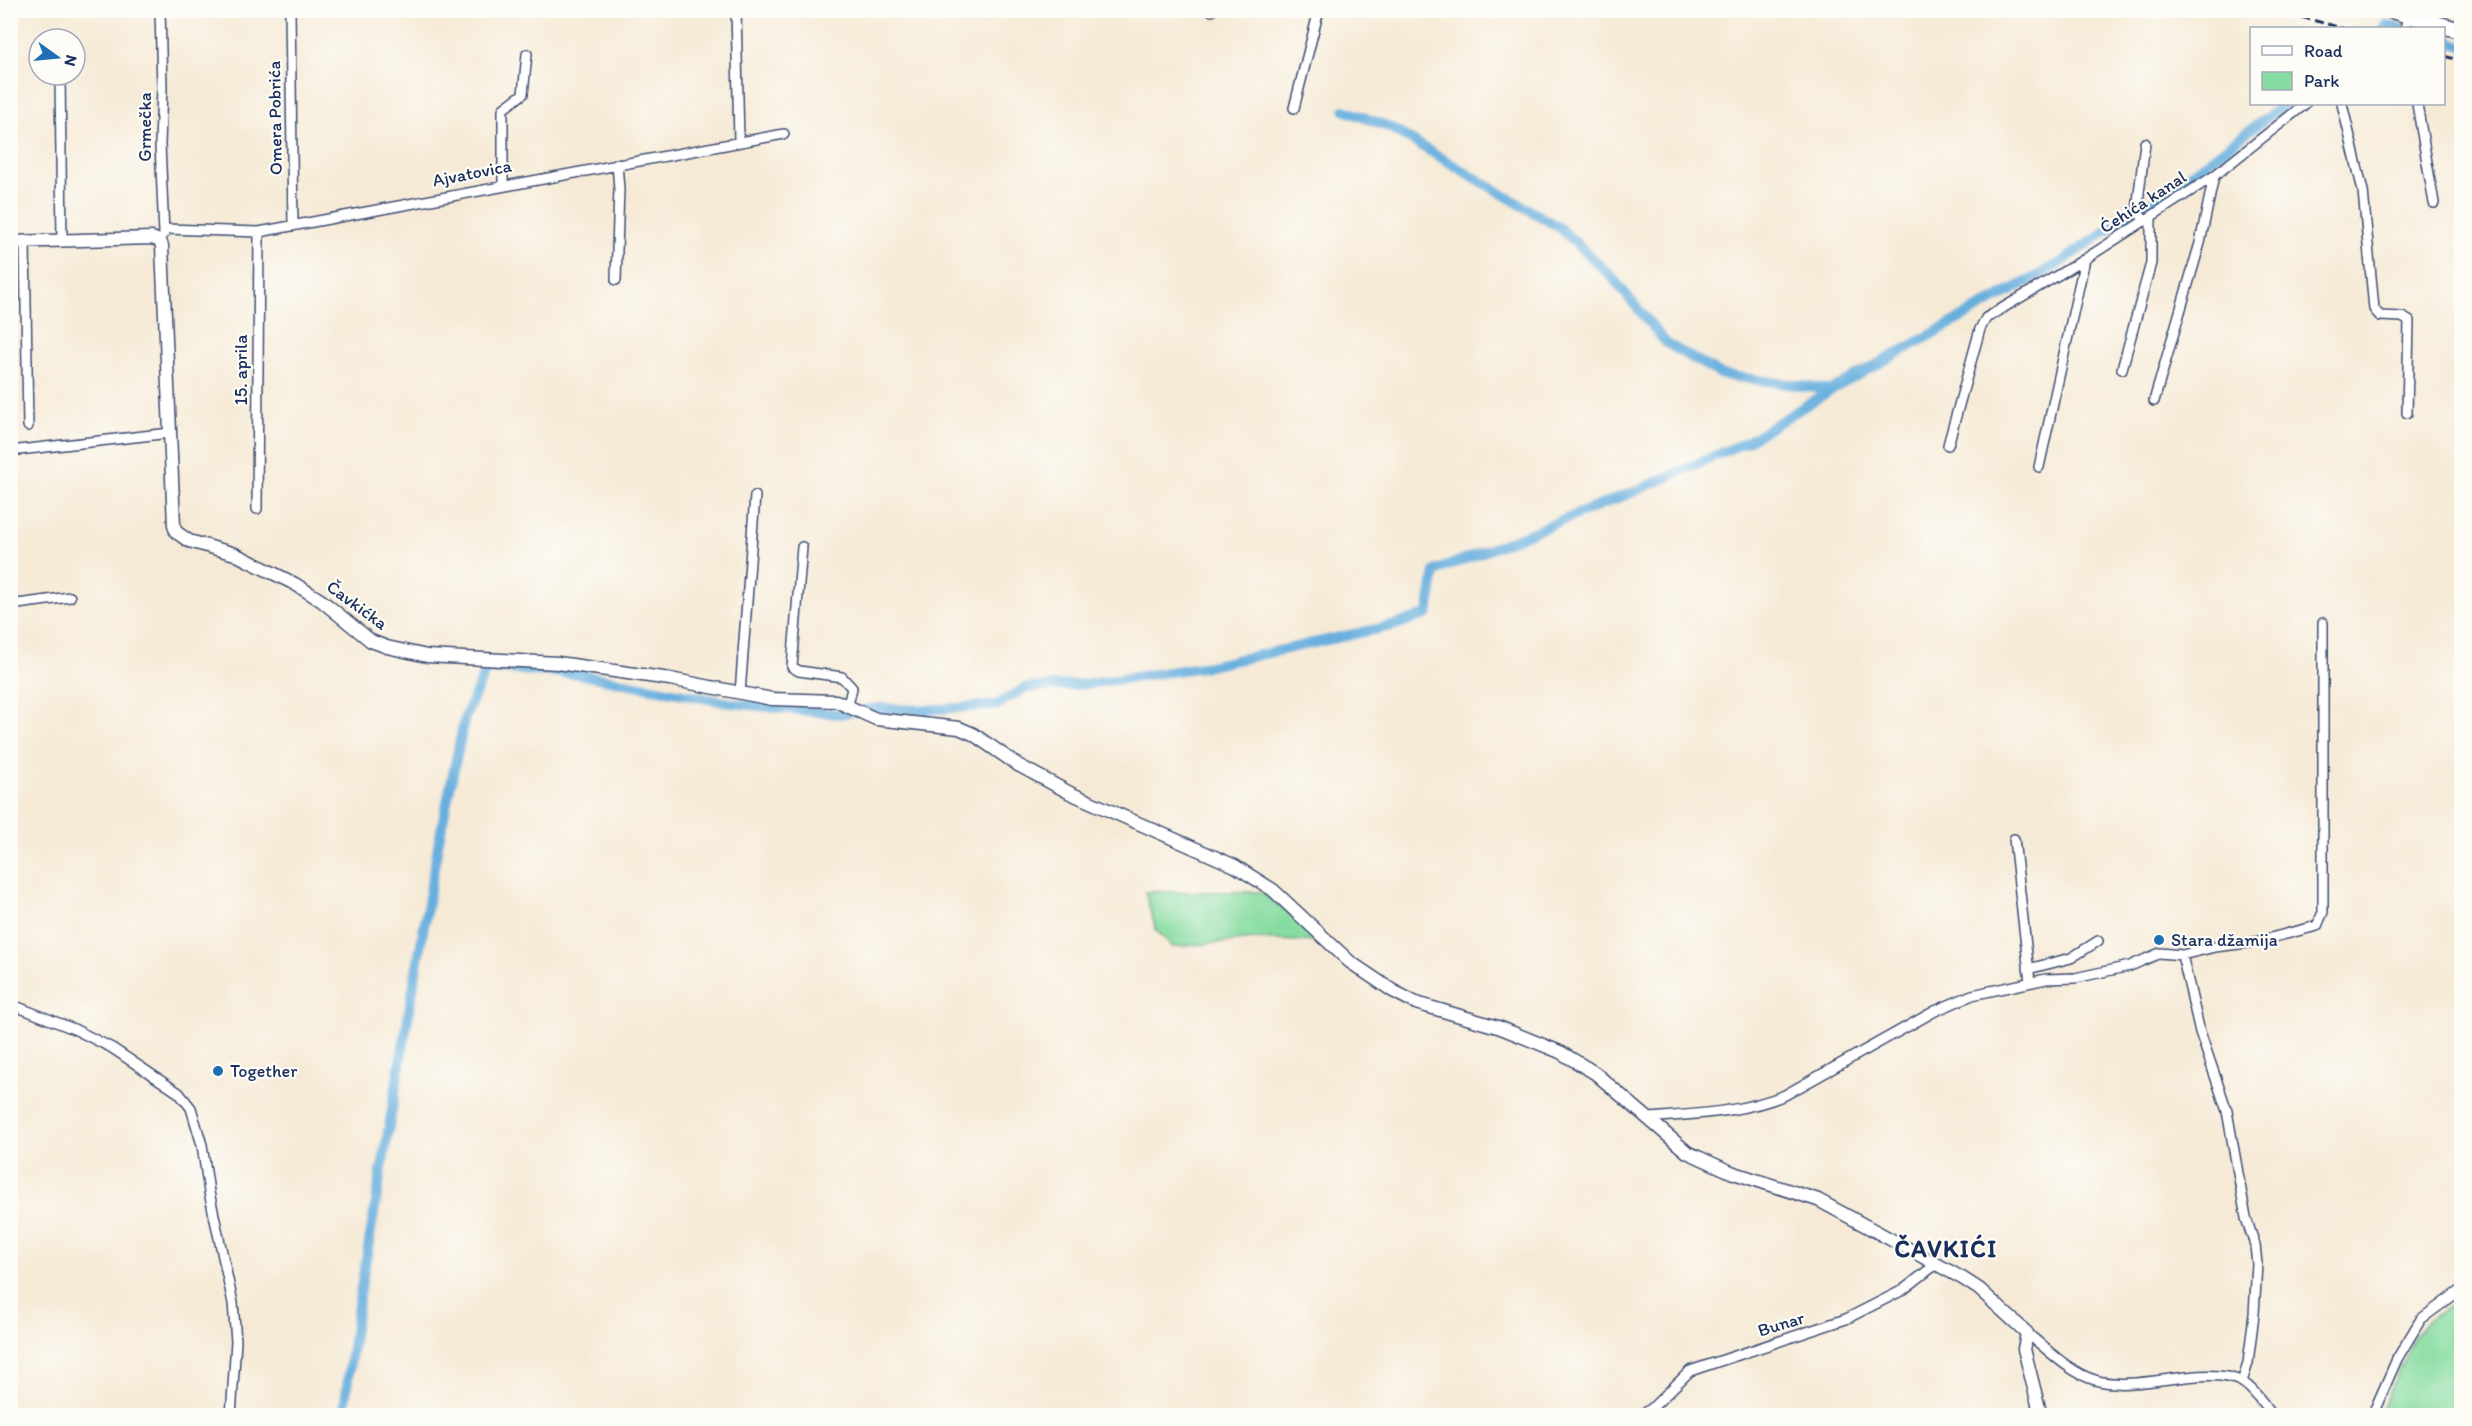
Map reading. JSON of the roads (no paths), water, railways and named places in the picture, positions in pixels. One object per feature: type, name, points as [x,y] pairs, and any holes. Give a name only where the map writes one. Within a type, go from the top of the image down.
[{"type":"main road","points":[[2390,10],[2407,21],[2435,16],[2462,31]]},
{"type":"street","name":"Grmečka","points":[[159,10],[162,88],[160,144],[166,229]]},
{"type":"street","name":"Omera Pobrića","points":[[290,10],[293,226]]},
{"type":"street","points":[[736,10],[739,141]]},
{"type":"street","points":[[1294,108],[1319,10]]},
{"type":"street","points":[[503,185],[503,109],[523,94],[526,54]]},
{"type":"street","points":[[60,87],[62,241]]},
{"type":"street","name":"Ćehića kanal","points":[[1948,446],[1980,329],[1990,314],[2085,260],[2144,216],[2214,176],[2304,105]]},
{"type":"street","points":[[2342,105],[2363,191],[2374,309],[2380,316],[2402,317],[2409,321],[2407,413]]},
{"type":"street","points":[[2417,105],[2434,203]]},
{"type":"street","name":"Ajvatovica","points":[[166,229],[259,232],[784,134]]},
{"type":"street","points":[[2122,369],[2151,263],[2144,216],[2145,143]]},
{"type":"street","points":[[616,280],[619,201],[617,164]]},
{"type":"street","points":[[2154,401],[2200,243],[2214,176]]},
{"type":"street","points":[[10,242],[152,238],[160,241],[166,229]]},
{"type":"street","name":"15. aprila","points":[[257,509],[259,232]]},
{"type":"street","name":"Čavkićka","points":[[160,241],[174,525],[176,532],[189,541],[235,554],[295,584],[322,601],[371,640],[387,647],[427,656],[558,663],[670,679],[771,699],[836,701],[850,707]]},
{"type":"street","points":[[25,243],[28,426]]},
{"type":"street","points":[[2040,467],[2085,260]]},
{"type":"street","points":[[10,451],[171,433]]},
{"type":"street","points":[[740,693],[755,496]]},
{"type":"street","points":[[802,547],[792,667],[799,671],[842,677],[852,688],[850,707],[876,719],[958,728],[973,734],[1018,765],[1070,793],[1235,866],[1274,890],[1350,962],[1393,991],[1416,1002],[1526,1037],[1560,1052],[1595,1073],[1687,1152],[1707,1163],[1818,1200],[1979,1289],[2058,1358],[2096,1380],[2137,1385],[2218,1377],[2242,1382],[2273,1416]]},
{"type":"street","points":[[10,604],[70,597]]},
{"type":"street","points":[[1648,1118],[1730,1111],[1764,1104],[1785,1095],[1935,1011],[1972,994],[2030,982],[2075,978],[2130,966],[2160,954],[2182,956],[2314,928],[2322,920],[2323,623]]},
{"type":"street","points":[[2014,839],[2030,982]]},
{"type":"street","points":[[2028,969],[2071,958],[2098,941]]},
{"type":"street","points":[[2182,956],[2200,1032],[2227,1111],[2246,1218],[2255,1245],[2257,1264],[2254,1314],[2248,1363],[2242,1382]]},
{"type":"street","points":[[10,1004],[112,1048],[179,1093],[191,1108],[202,1145],[208,1192],[233,1303],[236,1341],[231,1416]]},
{"type":"street","name":"Bunar","points":[[1638,1416],[1653,1412],[1690,1371],[1846,1319],[1903,1290],[1935,1265]]},
{"type":"street","points":[[2372,1416],[2397,1359],[2416,1326],[2432,1309],[2462,1289]]},
{"type":"street","points":[[2027,1333],[2024,1349],[2041,1416]]},
{"type":"waterway","points":[[2384,27],[2386,25],[2395,27]]},
{"type":"waterway","points":[[2445,40],[2462,46]]},
{"type":"waterway","points":[[343,1416],[357,1311],[438,845],[465,717],[486,670],[578,674],[730,703],[838,714],[878,708],[925,710],[997,705],[1025,688],[1087,684],[1209,666],[1395,625],[1428,614],[1435,571],[1638,490],[1750,440],[1831,390],[2057,265],[2142,210],[2284,105]]},
{"type":"waterway","points":[[1344,110],[1389,127],[1560,228],[1611,276],[1666,343],[1722,375],[1831,390]]},
{"type":"railway","points":[[2275,10],[2338,27]]},
{"type":"railway","points":[[2445,56],[2462,61]]},
{"type":"place","name":"Stara džamija","points":[[2159,940]]},
{"type":"place","name":"Together","points":[[218,1071]]},
{"type":"district","name":"ČAVKIĆI","points":[[1946,1249]]}]
